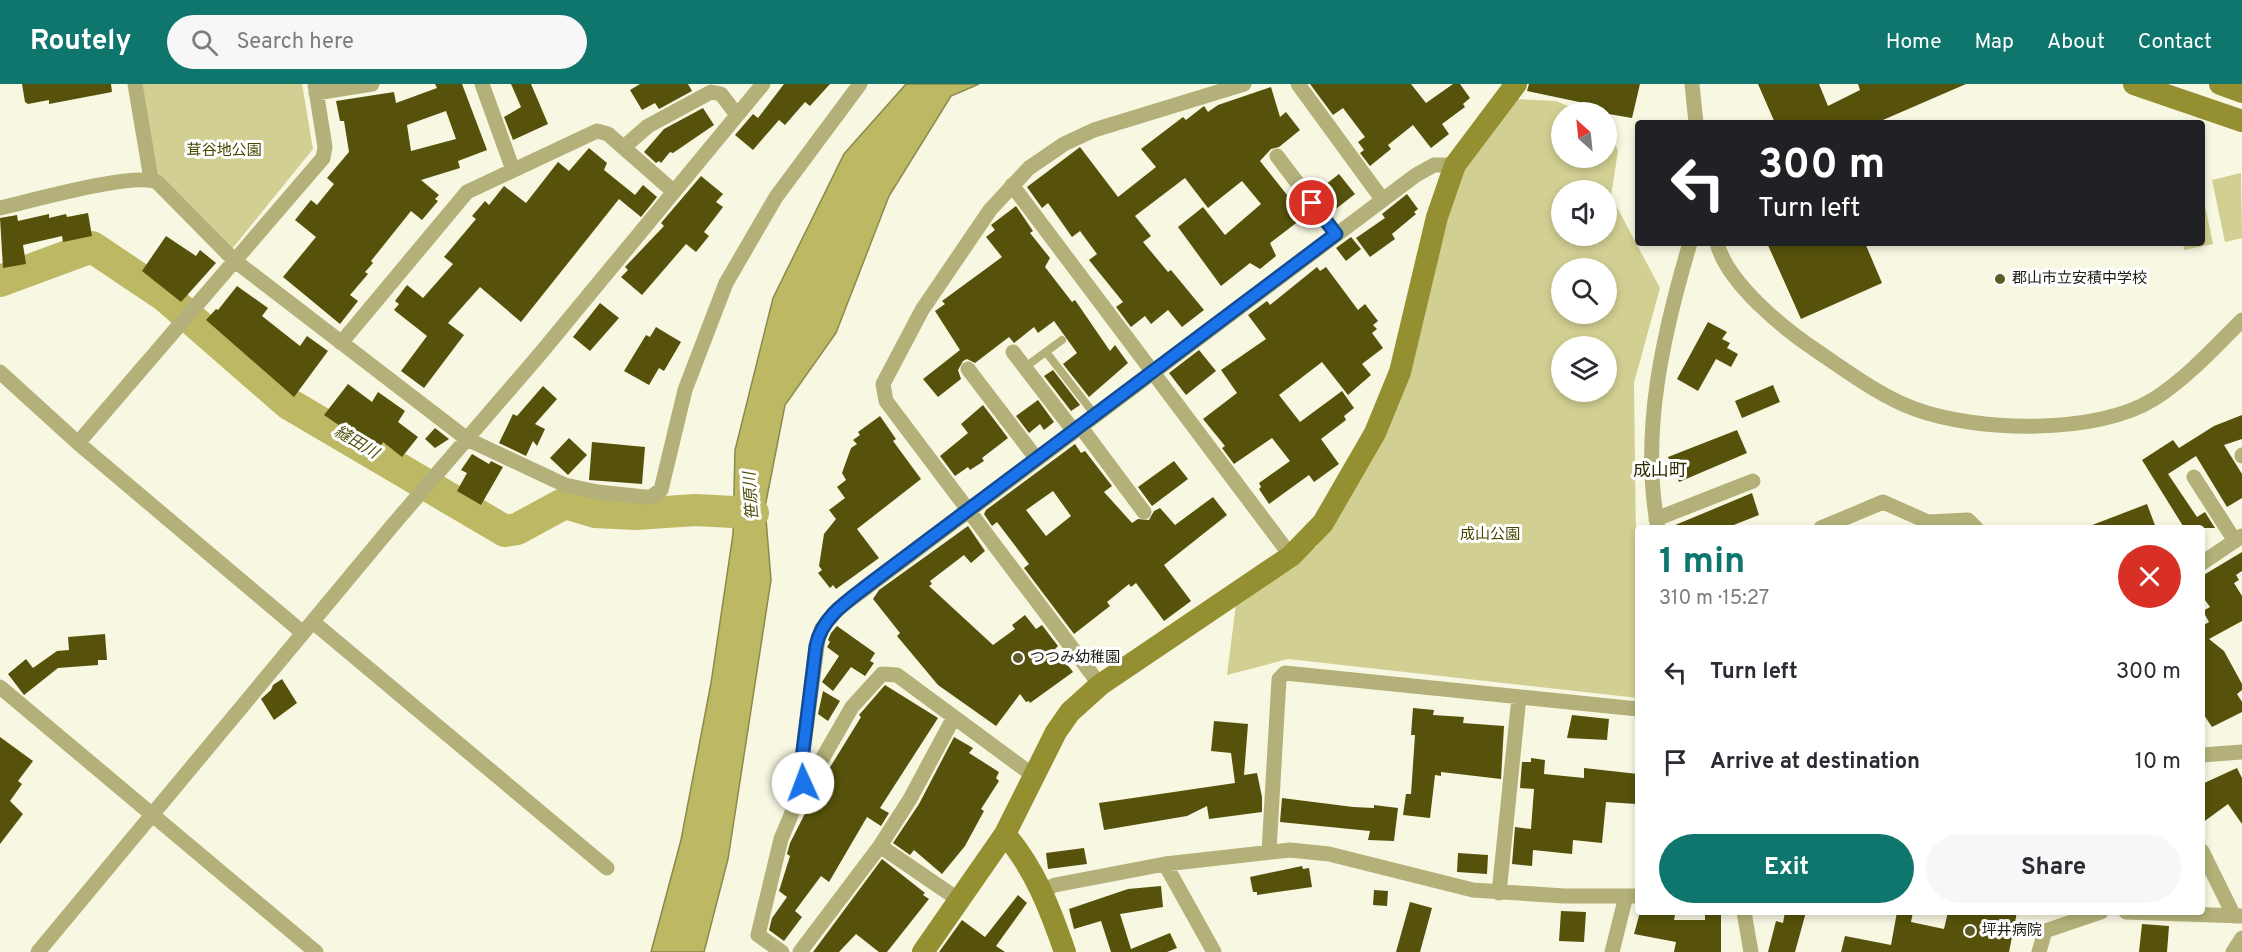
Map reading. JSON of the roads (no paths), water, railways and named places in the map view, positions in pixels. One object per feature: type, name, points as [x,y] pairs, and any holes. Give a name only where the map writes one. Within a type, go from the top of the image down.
[{"type":"street","points":[[135,84],[151,179]]},
{"type":"street","points":[[78,443],[323,158],[325,147],[316,89],[372,84]]},
{"type":"street","points":[[482,84],[513,170]]},
{"type":"street","points":[[38,952],[763,84]]},
{"type":"street","points":[[1100,685],[886,401],[883,384],[921,310],[990,210],[1012,185],[1048,154],[1094,130],[1244,84]]},
{"type":"street","points":[[1298,84],[1382,200]]},
{"type":"street","points":[[923,952],[1005,834],[1056,732],[1070,712],[1100,685],[1291,556],[1323,523],[1375,433],[1400,372],[1441,203],[1455,165],[1516,84]]},
{"type":"street","points":[[1692,84],[1696,120]]},
{"type":"street","points":[[2133,84],[2242,121]]},
{"type":"street","points":[[2220,84],[2242,92]]},
{"type":"street","points":[[0,208],[120,182],[151,179],[162,186],[236,261],[467,439],[565,485],[598,492],[651,496],[661,490],[685,390],[726,283],[776,197],[852,87]]},
{"type":"street","points":[[624,147],[648,126],[711,92],[721,94],[737,115]]},
{"type":"street","points":[[341,343],[464,195],[597,131],[608,134],[673,190]]},
{"type":"street","points":[[1277,156],[1336,234]]},
{"type":"street","points":[[805,785],[801,767],[816,646],[822,628],[838,609],[1076,428],[1426,168],[1434,165],[1455,165]]},
{"type":"street","points":[[1012,185],[1291,556]]},
{"type":"street","points":[[1689,246],[1659,375],[1651,428],[1652,478],[1657,523],[1753,481]]},
{"type":"street","points":[[1718,246],[1721,257],[1751,295],[1796,337],[1854,376],[1914,409],[1940,416],[2011,428],[2089,420],[2131,410],[2154,399],[2185,374],[2208,355],[2242,320]]},
{"type":"street","points":[[1013,352],[1144,512]]},
{"type":"street","points":[[968,369],[1036,458]]},
{"type":"street","points":[[0,372],[78,443],[607,868]]},
{"type":"street","points":[[2194,477],[2239,538],[2205,561]]},
{"type":"street","points":[[1828,525],[1883,502],[1928,522],[1968,520],[1973,525]]},
{"type":"street","points":[[1269,851],[1279,679],[1282,674],[1294,672],[1635,709]]},
{"type":"street","points":[[782,952],[758,935],[781,839],[805,785],[858,699],[885,673],[897,675],[1034,776]]},
{"type":"street","points":[[0,687],[316,952]]},
{"type":"street","points":[[1499,893],[1519,697]]},
{"type":"street","points":[[800,952],[880,846],[910,799],[954,717]]},
{"type":"street","points":[[2205,754],[2242,752]]},
{"type":"street","points":[[1005,834],[1019,852],[1042,891],[1065,952]]},
{"type":"street","points":[[880,846],[959,900]]},
{"type":"street","points":[[1042,891],[1055,885],[1165,864],[1269,851],[1329,854],[1459,888],[1499,893],[1632,896],[1612,952]]},
{"type":"street","points":[[2205,856],[2238,916]]},
{"type":"street","points":[[1165,864],[1214,952]]},
{"type":"street","points":[[1745,915],[1751,952]]},
{"type":"street","points":[[2039,952],[2045,931],[2092,915]]},
{"type":"street","points":[[2205,915],[2238,916]]},
{"type":"street","points":[[2233,952],[2242,938]]},
{"type":"lane","points":[[1032,362],[1062,340]]},
{"type":"lane","points":[[1046,352],[1095,415]]},
{"type":"water","name":"笹原川","points":[[906,84],[979,84],[951,96],[889,196],[836,333],[785,405],[765,507],[771,580],[728,859],[704,952],[651,952],[681,840],[711,683],[733,534],[735,450],[773,298],[844,154]]},
{"type":"waterway","name":"縫田川","points":[[0,281],[92,247],[165,296],[289,404],[505,531],[517,529],[565,503],[595,512],[636,514],[695,510],[753,513]]},
{"type":"place","name":"郡山市立安積中学校","points":[[2000,279]]},
{"type":"place","name":"つつみ幼稚園","points":[[1018,658]]},
{"type":"place","name":"坪井病院","points":[[1970,931]]},
{"type":"district","name":"成山町","points":[[1660,471]]},
{"type":"park label","name":"茸谷地公園","points":[[224,151]]},
{"type":"park label","name":"成山公園","points":[[1490,535]]}]
